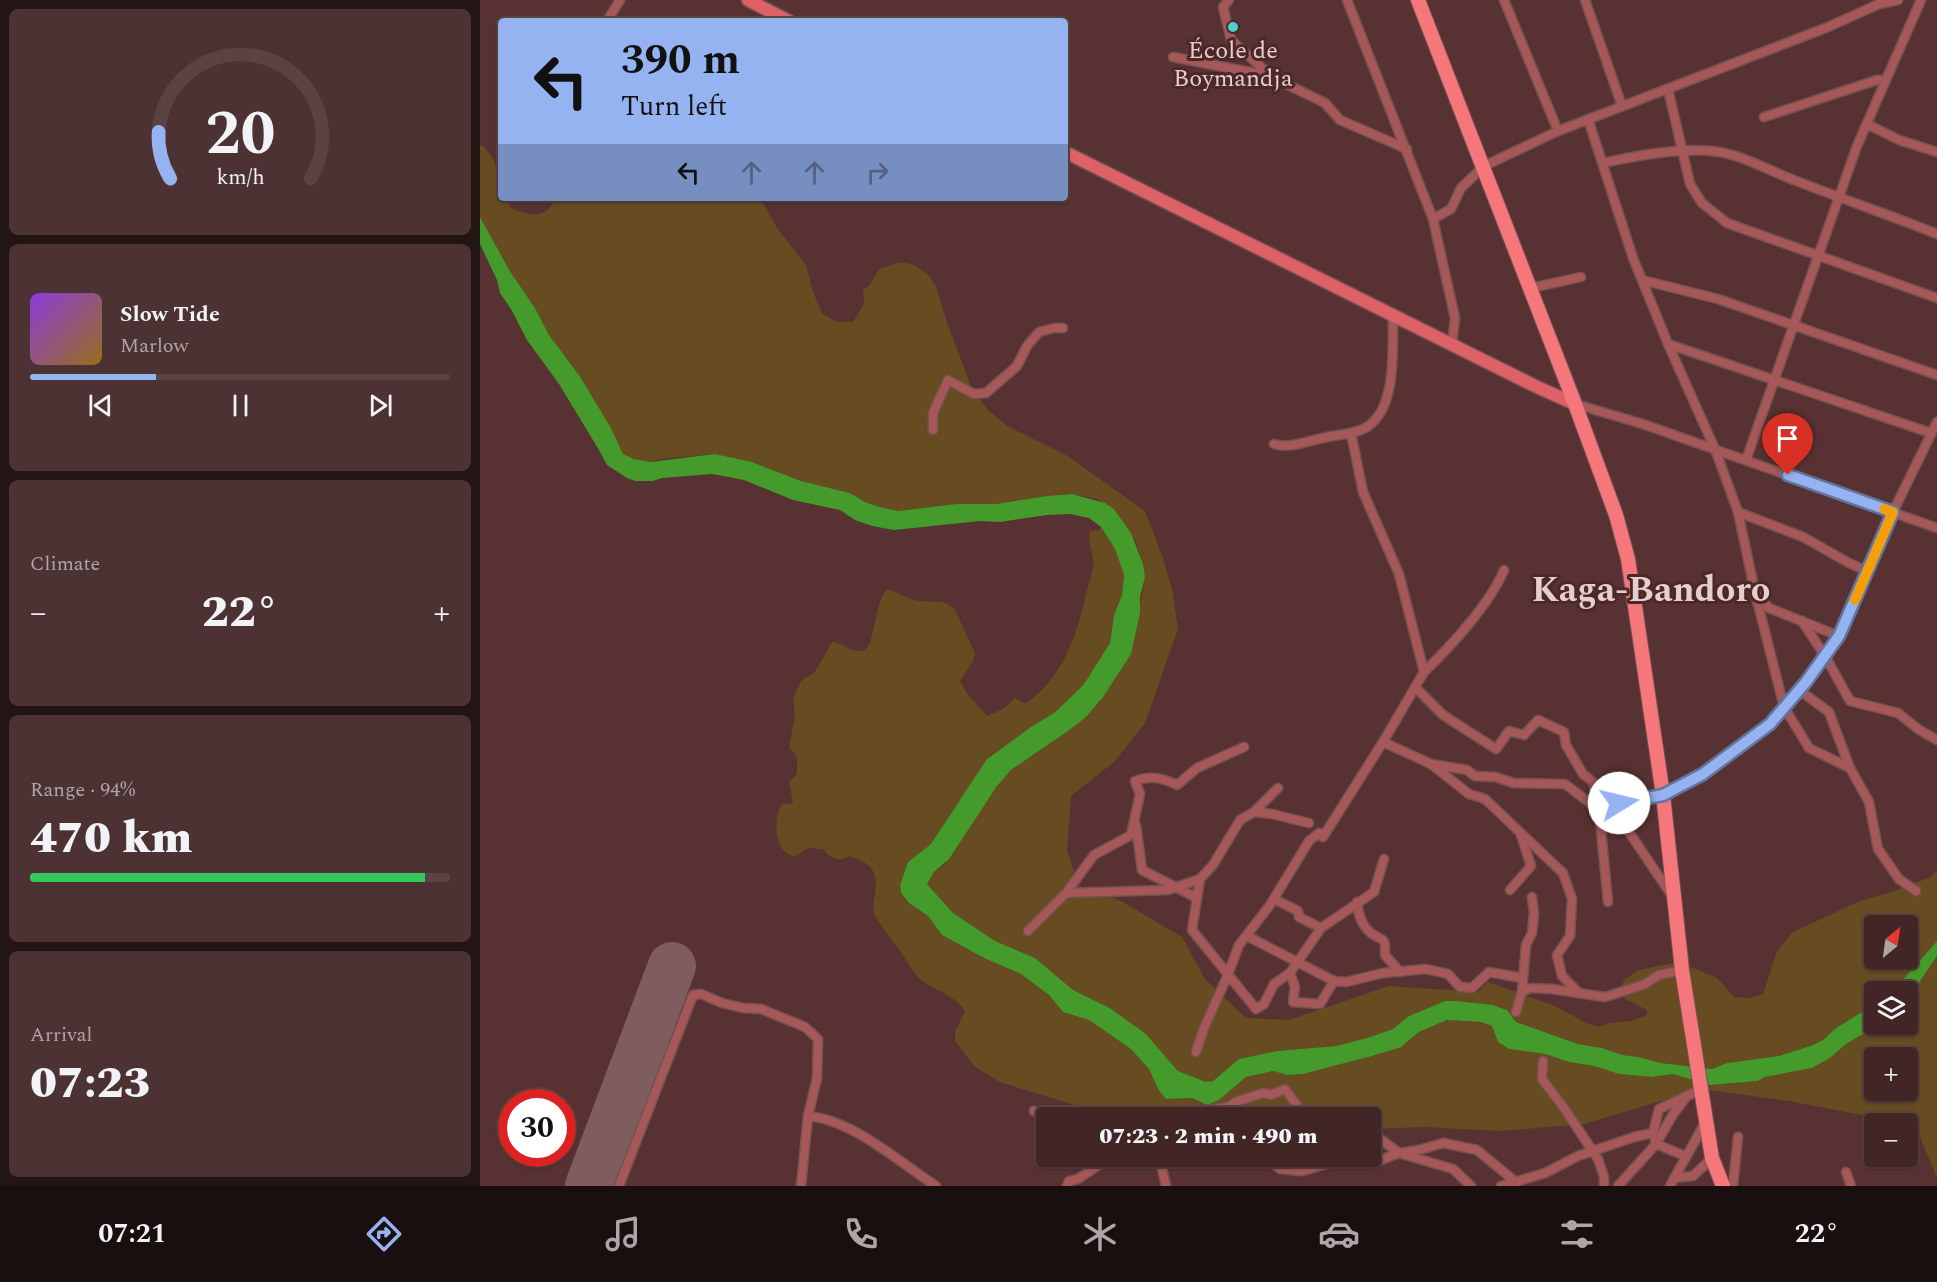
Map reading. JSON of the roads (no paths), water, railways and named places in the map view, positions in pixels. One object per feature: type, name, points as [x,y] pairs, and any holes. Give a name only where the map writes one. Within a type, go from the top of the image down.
[{"type":"main road","points":[[1418,0],[1617,515],[1628,558],[1663,795],[1682,970],[1712,1158],[1723,1186]]},
{"type":"street","points":[[609,18],[620,0]]},
{"type":"street","points":[[748,0],[783,18]]},
{"type":"street","points":[[1229,0],[1223,7],[1231,40],[1270,76]]},
{"type":"street","points":[[1347,0],[1433,219],[1455,318],[1452,345]]},
{"type":"street","points":[[1504,0],[1558,131]]},
{"type":"street","points":[[1585,0],[1622,106]]},
{"type":"street","points":[[1433,219],[1451,209],[1461,188],[1484,166],[1558,131],[1828,27],[1879,4],[1898,0]]},
{"type":"street","points":[[1746,460],[1867,124],[1922,0]]},
{"type":"street","points":[[1173,57],[1270,76],[1325,103],[1340,120],[1407,149]]},
{"type":"street","points":[[1764,117],[1857,86],[1877,80],[1886,80]]},
{"type":"street","points":[[1668,89],[1690,184],[1702,204],[1727,223],[1937,298]]},
{"type":"street","points":[[1588,120],[1642,280],[1715,449],[1738,512],[1755,592],[1784,707],[1809,748],[1850,768]]},
{"type":"street","points":[[1867,124],[1899,140],[1937,152]]},
{"type":"street","points":[[1603,163],[1639,155],[1710,151],[1732,154],[1937,234]]},
{"type":"street","points":[[1068,153],[1575,404],[1643,424],[1937,528]]},
{"type":"street","points":[[1531,288],[1581,277]]},
{"type":"street","points":[[1642,280],[1681,289],[1794,324],[1937,375]]},
{"type":"street","points":[[1274,444],[1285,448],[1329,436],[1351,434],[1369,426],[1387,403],[1391,385],[1393,315]]},
{"type":"street","points":[[933,430],[933,413],[948,381],[974,394],[986,393],[1017,366],[1027,346],[1039,332],[1063,328]]},
{"type":"street","points":[[1668,344],[1931,433]]},
{"type":"street","points":[[1596,806],[1663,795],[1703,774],[1770,724],[1799,690],[1839,636],[1893,512],[1937,422]]},
{"type":"street","points":[[1351,434],[1363,492],[1399,574],[1424,672]]},
{"type":"street","points":[[1738,512],[1803,537],[1868,571]]},
{"type":"street","points":[[1196,1052],[1239,945],[1274,899],[1309,841],[1321,835],[1383,742],[1424,672],[1460,634],[1498,583],[1504,570]]},
{"type":"street","points":[[1755,592],[1769,608],[1839,636]]},
{"type":"street","points":[[1802,621],[1825,656],[1850,702],[1898,713],[1937,740]]},
{"type":"street","points":[[1415,687],[1443,715],[1496,749],[1509,731],[1524,735],[1538,720],[1564,732],[1566,745],[1582,774],[1593,782],[1600,820],[1608,902]]},
{"type":"street","points":[[1799,690],[1829,712],[1850,768],[1869,802],[1878,849],[1899,879],[1916,891]]},
{"type":"street","points":[[1383,742],[1431,764],[1468,794],[1485,799],[1563,873],[1572,899],[1570,936],[1557,954],[1562,976],[1580,993]]},
{"type":"street","points":[[1028,931],[1066,893],[1094,855],[1131,836],[1140,794],[1135,781],[1152,777],[1166,779],[1177,785],[1197,768],[1244,747]]},
{"type":"street","points":[[1431,764],[1467,770],[1475,776],[1496,777],[1513,783],[1565,784],[1623,823],[1673,898]]},
{"type":"street","points":[[1066,893],[1168,890],[1200,879],[1213,866],[1240,820],[1254,812],[1278,788]]},
{"type":"street","points":[[1254,812],[1309,823]]},
{"type":"street","points":[[1135,819],[1142,870],[1197,898]]},
{"type":"street","points":[[1510,890],[1531,866],[1520,832]]},
{"type":"street","points":[[1200,879],[1192,930],[1256,1009],[1264,1004],[1274,984],[1290,974],[1321,928],[1374,892],[1384,860]]},
{"type":"street","points":[[1516,1012],[1522,992],[1526,945],[1532,933],[1534,913],[1532,897]]},
{"type":"street","points":[[1274,899],[1298,911],[1299,917],[1321,928]]},
{"type":"street","points":[[1357,902],[1359,918],[1371,933],[1382,938],[1386,944],[1385,955],[1400,972]]},
{"type":"street","points":[[1247,936],[1334,981],[1346,982],[1412,969],[1448,974],[1460,987],[1472,988],[1489,972],[1522,978]]},
{"type":"street","points":[[1522,992],[1532,988],[1605,997],[1645,984],[1659,975],[1682,970]]},
{"type":"street","points":[[1290,974],[1295,987],[1293,1002],[1320,1004],[1334,981]]},
{"type":"street","points":[[619,1186],[693,995],[701,994],[722,1003],[761,1009],[805,1027],[818,1039],[817,1078],[808,1116],[801,1186]]},
{"type":"street","points":[[1543,1061],[1542,1079],[1598,1159],[1604,1177],[1604,1186]]},
{"type":"street","points":[[1228,1107],[1238,1101],[1263,1093],[1271,1095],[1285,1089],[1298,1107]]},
{"type":"street","points":[[1656,1144],[1653,1133],[1659,1109],[1702,1089]]},
{"type":"street","points":[[1618,1186],[1656,1144],[1672,1116],[1688,1096]]},
{"type":"street","points":[[808,1116],[851,1131],[876,1145],[936,1186]]},
{"type":"street","points":[[1672,1182],[1707,1120]]},
{"type":"street","points":[[1501,1186],[1517,1183],[1592,1151],[1653,1133]]},
{"type":"street","points":[[1733,1186],[1738,1137]]},
{"type":"street","points":[[1381,1140],[1399,1153],[1453,1169],[1471,1186]]},
{"type":"street","points":[[1381,1160],[1435,1144],[1451,1144],[1477,1150],[1517,1183]]},
{"type":"street","points":[[1656,1144],[1685,1156]]},
{"type":"street","points":[[1672,1182],[1693,1176],[1712,1158]]},
{"type":"street","points":[[1067,1186],[1069,1181],[1078,1179],[1096,1167]]},
{"type":"street","points":[[1162,1167],[1166,1186]]},
{"type":"street","points":[[1277,1167],[1302,1171],[1316,1167]]},
{"type":"street","points":[[1846,1172],[1851,1186]]},
{"type":"place","name":"École de Boymandja","points":[[1233,27]]},
{"type":"district","name":"Kaga-Bandoro","points":[[1651,590]]}]
